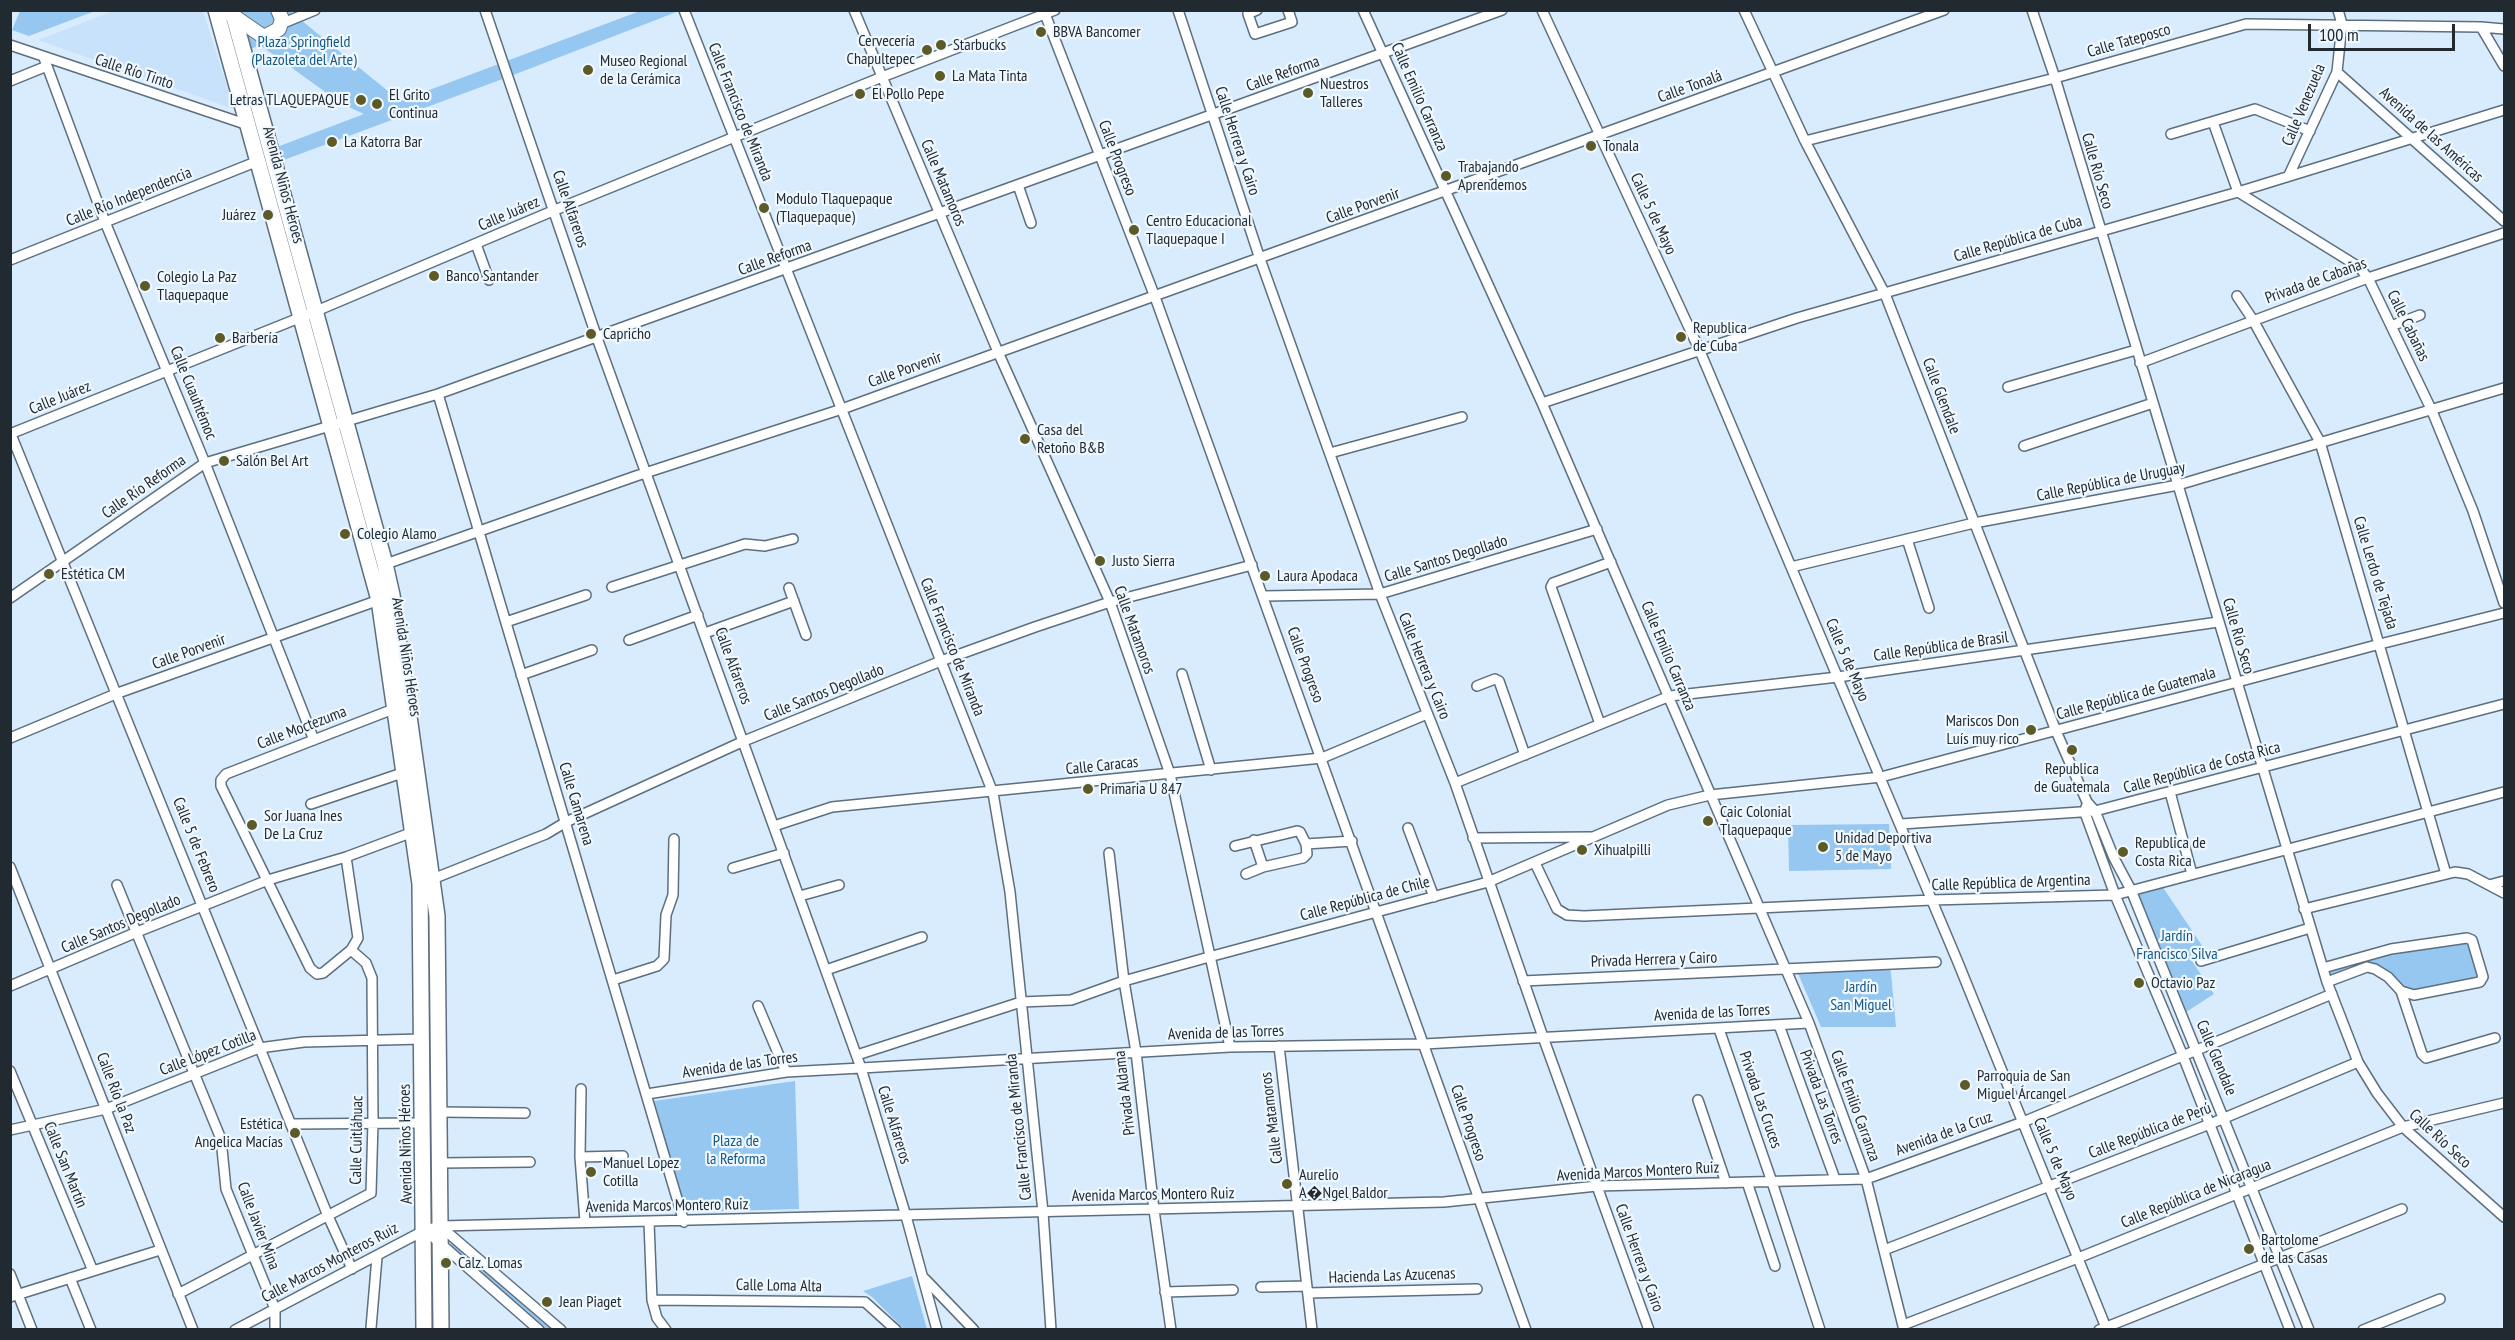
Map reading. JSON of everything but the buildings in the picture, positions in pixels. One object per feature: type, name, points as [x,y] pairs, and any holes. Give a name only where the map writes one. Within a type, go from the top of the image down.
[{"type":"main road","name":"Avenida Niños Héroes","points":[[216,10],[258,161],[308,315]]},
{"type":"main road","name":"Avenida Niños Héroes","points":[[230,12],[308,315],[379,566],[403,666],[426,882],[422,1039],[423,1123],[432,1228],[440,1244],[441,1329]]},
{"type":"main road","points":[[230,12],[261,35],[275,33],[280,17]]},
{"type":"main road","name":"Avenida Niños Héroes","points":[[379,566],[379,600],[413,832],[436,916],[440,1163],[424,1329]]},
{"type":"street","points":[[280,17],[315,10]]},
{"type":"street","name":"Calle Alfareros","points":[[485,10],[597,338],[857,1055],[906,1216],[937,1329]]},
{"type":"street","name":"Calle Francisco de Miranda","points":[[684,10],[993,793],[1010,892],[1043,1212],[1051,1329]]},
{"type":"street","name":"Calle Matamoros","points":[[854,10],[998,352],[1110,603],[1170,774],[1230,1047]]},
{"type":"street","name":"Calle Herrera y Cairo","points":[[1178,10],[1260,259],[1380,594],[1455,783],[1523,981],[1649,1329]]},
{"type":"street","points":[[1257,10],[1248,14],[1255,34],[1292,22],[1288,10]]},
{"type":"street","name":"Calle Emilio Carranza","points":[[1363,10],[1542,403],[1809,1023],[1866,1179],[1904,1327]]},
{"type":"street","name":"Calle Reforma","points":[[338,424],[438,394],[597,338],[787,270],[939,212],[1502,10]]},
{"type":"street","name":"Calle 5 de Mayo","points":[[1542,10],[1699,349],[1932,900],[2050,1186],[2104,1329]]},
{"type":"street","name":"Calle Glendale","points":[[1744,10],[1804,141],[1885,294],[2056,731],[2087,802],[2115,895],[2183,1056],[2290,1329]]},
{"type":"street","name":"Calle Tonalá","points":[[1446,192],[1944,10]]},
{"type":"street","name":"Calle Río Seco","points":[[2032,10],[2055,78],[2304,909],[2327,982],[2358,1062],[2377,1093],[2403,1127],[2505,1217]]},
{"type":"street","name":"Calle Venezuela","points":[[2289,175],[2337,72],[2342,24],[2338,10]]},
{"type":"street","name":"Calle Juárez","points":[[11,433],[308,315],[555,210],[882,77],[1050,12]]},
{"type":"street","name":"Calle Progreso","points":[[1050,12],[1100,156],[1155,297],[1264,596],[1526,1329]]},
{"type":"street","name":"Calle Tateposco","points":[[1804,141],[2055,78],[2246,24],[2342,24],[2505,29]]},
{"type":"street","points":[[2481,27],[2505,66]]},
{"type":"street","name":"Calle Río Tinto","points":[[10,45],[45,62],[248,125]]},
{"type":"street","points":[[10,81],[45,62]]},
{"type":"street","name":"Calle Cuauhtémoc","points":[[45,62],[105,222],[205,463],[314,740]]},
{"type":"street","name":"Avenida de las Américas","points":[[2337,72],[2505,221]]},
{"type":"street","points":[[2171,134],[2255,110],[2310,131]]},
{"type":"street","name":"Calle República de Cuba","points":[[1542,403],[1797,318],[2238,192],[2505,110]]},
{"type":"street","points":[[2213,122],[2238,192]]},
{"type":"street","name":"Calle Río Independencia","points":[[10,260],[258,161]]},
{"type":"street","points":[[1018,185],[1031,222]]},
{"type":"street","name":"Calle Porvenir","points":[[379,566],[646,473],[842,409],[1446,192]]},
{"type":"street","name":"Calle Cabañas","points":[[2238,192],[2359,267],[2368,278],[2432,411],[2473,511],[2505,603]]},
{"type":"street","name":"Privada de Cabañas","points":[[2140,363],[2368,278],[2505,233]]},
{"type":"street","points":[[476,244],[489,280]]},
{"type":"street","name":"Calle Lerdo de Tejada","points":[[2238,296],[2320,442],[2446,874]]},
{"type":"street","points":[[2391,326],[2420,315]]},
{"type":"street","points":[[2008,387],[2136,350]]},
{"type":"street","name":"Calle República de Uruguay","points":[[1791,567],[1974,523],[2178,485],[2505,388]]},
{"type":"street","name":"Calle Camarena","points":[[438,394],[684,1222]]},
{"type":"street","points":[[2024,447],[2153,403]]},
{"type":"street","points":[[1330,453],[1462,417]]},
{"type":"street","name":"Calle Río Reforma","points":[[10,598],[205,463],[338,424]]},
{"type":"street","name":"Calle 5 de Febrero","points":[[11,433],[328,1216],[352,1269]]},
{"type":"street","name":"Calle Santos Degollado","points":[[1264,596],[1380,594],[1597,529]]},
{"type":"street","points":[[612,587],[745,544],[765,546],[793,539]]},
{"type":"street","points":[[1907,539],[1929,608]]},
{"type":"street","points":[[1600,724],[1551,587],[1555,582],[1611,562]]},
{"type":"street","name":"Calle Santos Degollado","points":[[426,882],[546,834],[566,822],[744,741],[941,661],[1110,603],[1252,565]]},
{"type":"street","points":[[789,588],[806,635]]},
{"type":"street","points":[[506,622],[586,595]]},
{"type":"street","name":"Calle Porvenir","points":[[10,738],[118,693],[379,600]]},
{"type":"street","points":[[705,633],[794,601]]},
{"type":"street","name":"Calle República de Guatemala","points":[[1881,777],[2505,613]]},
{"type":"street","points":[[629,640],[698,615]]},
{"type":"street","name":"Calle República de Brasil","points":[[1455,783],[1670,696],[1838,677],[2218,622]]},
{"type":"street","points":[[521,675],[592,650]]},
{"type":"street","points":[[1182,674],[1211,770]]},
{"type":"street","points":[[1477,686],[1495,679],[1499,681],[1525,755]]},
{"type":"street","name":"Calle República de Costa Rica","points":[[1900,824],[2090,812],[2505,704]]},
{"type":"street","name":"Calle Moctezuma","points":[[268,879],[221,786],[221,780],[226,774],[396,708]]},
{"type":"street","name":"Calle Caracas","points":[[774,826],[832,807],[993,793],[1322,758],[1427,714]]},
{"type":"street","points":[[311,804],[405,772]]},
{"type":"street","name":"Calle República de Chile","points":[[857,1055],[1021,1002],[1071,1000],[1124,981],[1488,882],[1668,805],[1710,795],[1881,777]]},
{"type":"street","points":[[2170,792],[2192,874]]},
{"type":"street","name":"Calle República de Argentina","points":[[1535,863],[1557,909],[1572,916],[1932,900],[2115,895],[2505,792]]},
{"type":"street","name":"Calle Glendale","points":[[2090,812],[2131,890],[2180,1015],[2198,1050],[2309,1329]]},
{"type":"street","points":[[1408,828],[1434,897]]},
{"type":"street","points":[[1235,846],[1297,831],[1300,832],[1306,844],[1307,854],[1303,858],[1263,867],[1246,874]]},
{"type":"street","name":"Calle Santos Degollado","points":[[10,986],[268,879],[346,857],[413,832]]},
{"type":"street","points":[[1473,838],[1596,837]]},
{"type":"street","points":[[613,980],[657,966],[664,959],[666,915],[673,895],[674,839]]},
{"type":"street","points":[[1254,840],[1263,867]]},
{"type":"street","points":[[1306,844],[1352,841]]},
{"type":"street","name":"Privada Aldama","points":[[1109,852],[1171,1329]]},
{"type":"street","points":[[733,868],[784,853]]},
{"type":"street","points":[[268,879],[313,972],[323,974],[351,950],[358,938],[346,857]]},
{"type":"street","name":"Calle Río la Paz","points":[[10,867],[52,969],[160,1250],[194,1329]]},
{"type":"street","points":[[2304,909],[2461,872],[2505,893]]},
{"type":"street","points":[[2489,885],[2505,881]]},
{"type":"street","name":"Calle Javier Mina","points":[[117,885],[221,1139],[226,1189],[251,1255],[275,1309],[275,1329]]},
{"type":"street","points":[[800,896],[838,885]]},
{"type":"street","points":[[2201,961],[2310,927]]},
{"type":"street","points":[[826,970],[922,937]]},
{"type":"street","points":[[2323,968],[2391,949],[2467,938],[2472,940],[2483,977],[2480,982],[2414,995],[2401,991]]},
{"type":"street","name":"Calle Cuitláhuac","points":[[178,1294],[371,1193],[373,1038],[370,970],[366,963],[351,950]]},
{"type":"street","points":[[2364,957],[2367,967]]},
{"type":"street","name":"Privada Herrera y Cairo","points":[[1523,981],[1936,962]]},
{"type":"street","points":[[2327,982],[2367,967],[2388,977],[2401,991],[2422,1054],[2426,1058],[2495,1038]]},
{"type":"street","name":"Avenida de la Cruz","points":[[1866,1179],[2023,1122],[2332,994]]},
{"type":"street","points":[[758,1006],[786,1072]]},
{"type":"street","name":"Avenida de las Torres","points":[[647,1094],[786,1072],[1230,1047],[1424,1044],[1809,1023]]},
{"type":"street","name":"Privada Las Torres","points":[[1779,1025],[1835,1179]]},
{"type":"street","name":"Privada Las Cruces","points":[[1719,1029],[1820,1329]]},
{"type":"street","name":"Calle López Cotilla","points":[[10,1130],[106,1109],[260,1048],[304,1042],[373,1038],[422,1039]]},
{"type":"street","name":"Calle Matamoros","points":[[1279,1046],[1312,1329]]},
{"type":"street","name":"Calle República de Perú","points":[[1884,1250],[2210,1124],[2358,1062]]},
{"type":"street","name":"Calle San Martín","points":[[10,1071],[93,1271]]},
{"type":"street","points":[[581,1089],[580,1157],[585,1222]]},
{"type":"street","points":[[1698,1100],[1726,1183]]},
{"type":"street","name":"Calle República de Nicaragua","points":[[1904,1327],[2403,1127],[2505,1103]]},
{"type":"street","points":[[439,1112],[525,1113]]},
{"type":"street","points":[[291,1124],[423,1123]]},
{"type":"street","points":[[580,1157],[623,1156]]},
{"type":"street","points":[[440,1163],[530,1162]]},
{"type":"street","name":"Avenida Marcos Montero Ruiz","points":[[432,1228],[585,1222],[684,1222],[1298,1206],[1479,1199],[1597,1186],[1866,1179]]},
{"type":"street","points":[[1747,1182],[1775,1266]]},
{"type":"street","points":[[2104,1329],[2402,1209]]},
{"type":"street","points":[[649,1222],[652,1300],[657,1318],[666,1329]]},
{"type":"street","points":[[432,1228],[561,1329]]},
{"type":"street","name":"Calle Marcos Monteros Ruiz","points":[[235,1329],[432,1228]]},
{"type":"street","points":[[440,1244],[539,1329]]},
{"type":"street","points":[[15,1296],[160,1250]]},
{"type":"street","points":[[371,1328],[377,1257]]},
{"type":"street","points":[[10,1274],[15,1296],[32,1329]]},
{"type":"street","points":[[70,1278],[91,1329]]},
{"type":"street","name":"Calle Alfareros","points":[[923,1278],[974,1329]]},
{"type":"street","name":"Hacienda Las Azucenas","points":[[1261,1287],[1477,1288]]},
{"type":"street","points":[[1165,1292],[1233,1290]]},
{"type":"street","points":[[2362,1329],[2440,1299]]},
{"type":"street","name":"Calle Loma Alta","points":[[652,1300],[865,1302],[896,1329]]},
{"type":"shaded area","points":[[116,10],[203,11],[234,109],[38,40]]},
{"type":"green space","points":[[20,10],[95,11],[29,36],[12,30]]},
{"type":"green space","name":"Plaza Springfield (Plazoleta del Arte)","points":[[238,11],[290,11],[400,101],[640,11],[679,11],[281,161],[277,147],[364,114],[342,104],[260,45],[251,49]]},
{"type":"green space","points":[[1889,824],[1891,869],[1789,871],[1788,825]]},
{"type":"green space","name":"Jardín Francisco Silva","points":[[2160,883],[2205,950],[2192,961],[2214,994],[2183,1014],[2133,891]]},
{"type":"green space","points":[[2467,938],[2480,982],[2414,995],[2375,969],[2326,978],[2324,969]]},
{"type":"green space","name":"Jardín San Miguel","points":[[1890,963],[1896,1027],[1821,1027],[1796,969]]},
{"type":"green space","name":"Plaza de la Reforma","points":[[795,1081],[799,1209],[686,1212],[654,1101]]},
{"type":"green space","points":[[453,1241],[560,1329],[542,1329],[446,1250]]},
{"type":"green space","points":[[912,1276],[927,1329],[904,1329],[863,1291]]},
{"type":"place","name":"BBVA Bancomer","points":[[1041,32]]},
{"type":"place","name":"Starbucks","points":[[941,45]]},
{"type":"place","name":"Cervecería Chapultepec","points":[[927,50]]},
{"type":"place","name":"Museo Regional de la Cerámica","points":[[588,70]]},
{"type":"place","name":"La Mata Tinta","points":[[940,76]]},
{"type":"place","name":"Nuestros Talleres","points":[[1308,93]]},
{"type":"place","name":"El Pollo Pepe","points":[[860,94]]},
{"type":"place","name":"Letras TLAQUEPAQUE","points":[[361,100]]},
{"type":"place","name":"El Grito Continua","points":[[377,104]]},
{"type":"place","name":"La Katorra Bar","points":[[332,142]]},
{"type":"place","name":"Tonala","points":[[1591,146]]},
{"type":"place","name":"Trabajando Aprendemos","points":[[1446,176]]},
{"type":"place","name":"Modulo Tlaquepaque (Tlaquepaque)","points":[[764,208]]},
{"type":"place","name":"Juárez","points":[[268,215]]},
{"type":"place","name":"Centro Educacional Tlaquepaque I","points":[[1134,230]]},
{"type":"place","name":"Banco Santander","points":[[434,276]]},
{"type":"place","name":"Colegio La Paz Tlaquepaque","points":[[145,286]]},
{"type":"place","name":"Capricho","points":[[591,334]]},
{"type":"place","name":"Republica de Cuba","points":[[1681,337]]},
{"type":"place","name":"Barbería","points":[[220,338]]},
{"type":"place","name":"Casa del Retoño B&B","points":[[1025,439]]},
{"type":"place","name":"Salón Bel Art","points":[[224,461]]},
{"type":"place","name":"Colegio Alamo","points":[[345,534]]},
{"type":"place","name":"Justo Sierra","points":[[1100,561]]},
{"type":"place","name":"Estética CM","points":[[49,574]]},
{"type":"place","name":"Laura Apodaca","points":[[1265,576]]},
{"type":"place","name":"Mariscos Don Luís muy rico","points":[[2031,730]]},
{"type":"place","name":"Republica de Guatemala","points":[[2072,750]]},
{"type":"place","name":"Primaria U 847","points":[[1088,789]]},
{"type":"place","name":"Caic Colonial Tlaquepaque","points":[[1708,821]]},
{"type":"place","name":"Sor Juana Ines De La Cruz","points":[[252,825]]},
{"type":"place","name":"Unidad Deportiva 5 de Mayo","points":[[1823,847]]},
{"type":"place","name":"Xihualpilli","points":[[1582,850]]},
{"type":"place","name":"Republica de Costa Rica","points":[[2123,852]]},
{"type":"place","name":"Octavio Paz","points":[[2139,983]]},
{"type":"place","name":"Parroquia de San Miguel Árcangel","points":[[1965,1085]]},
{"type":"place","name":"Estética Angelica Macías","points":[[295,1133]]},
{"type":"place","name":"Manuel Lopez Cotilla","points":[[591,1172]]},
{"type":"place","name":"Aurelio A�Ngel Baldor","points":[[1287,1184]]},
{"type":"place","name":"Bartolome de las Casas","points":[[2249,1249]]},
{"type":"place","name":"Calz. Lomas","points":[[446,1263]]},
{"type":"place","name":"Jean Piaget","points":[[547,1302]]}]
